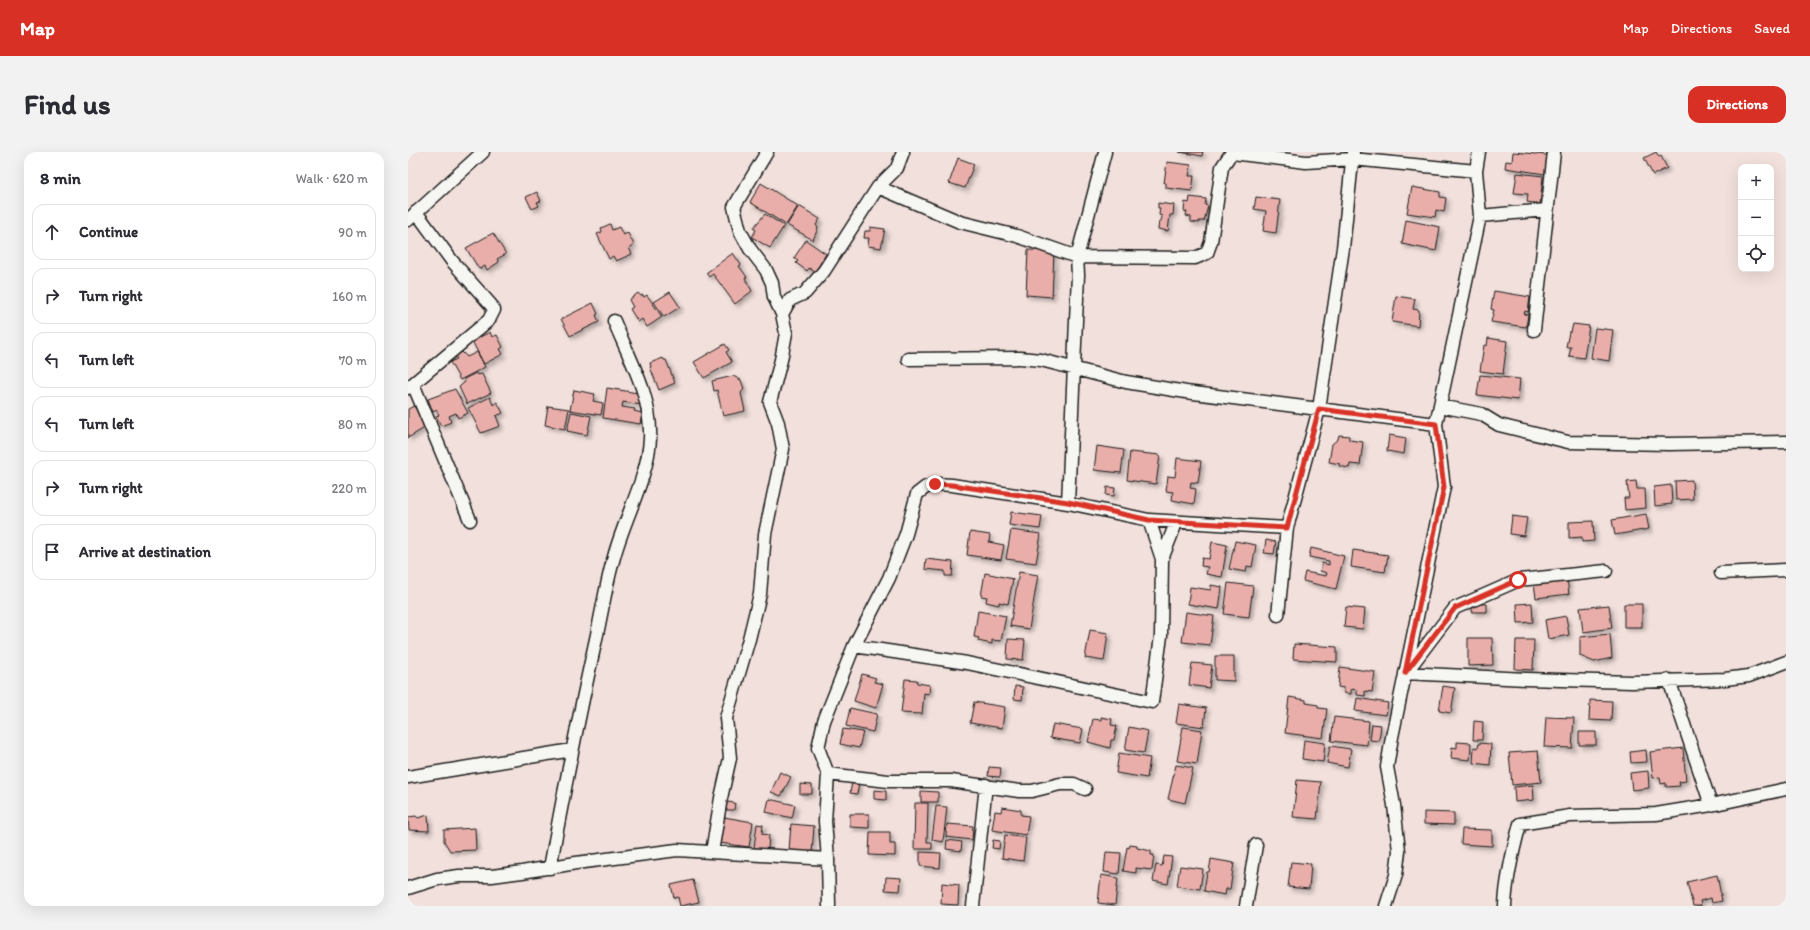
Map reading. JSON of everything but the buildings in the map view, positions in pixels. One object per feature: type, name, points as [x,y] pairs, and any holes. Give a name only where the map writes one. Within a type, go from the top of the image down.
[{"type":"street","points":[[470,520],[411,386],[489,320],[494,310],[412,216],[483,152]]},
{"type":"street","points":[[712,852],[720,798],[730,758],[726,718],[750,639],[760,594],[765,534],[784,449],[778,423],[770,402],[781,360],[786,333],[782,314],[774,297],[772,283],[766,270],[750,249],[740,231],[734,206],[767,152]]},
{"type":"street","points":[[782,314],[790,300],[805,293],[824,271],[878,187],[897,168],[903,152]]},
{"type":"street","points":[[1068,502],[1078,275],[1077,257],[1105,152]]},
{"type":"street","points":[[1386,906],[1396,875],[1399,851],[1394,805],[1387,767],[1444,487],[1436,424],[1480,216],[1476,171],[1479,152]]},
{"type":"street","points":[[1534,330],[1546,210],[1554,152]]},
{"type":"street","points":[[878,187],[960,222],[1017,236],[1077,257],[1195,258],[1207,253],[1211,242],[1222,167],[1232,153],[1306,162],[1353,155],[1476,171]]},
{"type":"street","points":[[1278,615],[1287,528],[1319,409],[1343,248],[1353,155]]},
{"type":"street","points":[[1480,216],[1546,210]]},
{"type":"street","points":[[550,868],[572,750],[614,557],[627,516],[644,474],[650,439],[648,405],[640,381],[614,322]]},
{"type":"street","points":[[908,359],[1020,358],[1041,360],[1126,382],[1436,424]]},
{"type":"street","points":[[1440,406],[1481,414],[1499,425],[1568,442],[1669,444],[1786,442]]},
{"type":"street","points":[[829,906],[828,859],[825,821],[828,774],[818,748],[824,720],[854,646],[889,578],[906,534],[917,494],[926,487],[935,484],[952,485],[1068,502],[1149,520],[1287,528]]},
{"type":"street","points":[[854,646],[967,663],[1152,702],[1161,636],[1162,558],[1149,520]]},
{"type":"street","points":[[1162,558],[1176,522]]},
{"type":"street","points":[[1721,573],[1786,570]]},
{"type":"street","points":[[1405,673],[1455,608],[1518,580],[1606,571]]},
{"type":"street","points":[[1405,673],[1542,680],[1632,682],[1725,679],[1748,676],[1786,662]]},
{"type":"street","points":[[1669,680],[1711,805]]},
{"type":"street","points":[[408,777],[572,750]]},
{"type":"street","points":[[828,774],[888,781],[951,782],[986,785],[1019,791],[1032,791],[1060,784],[1074,784],[1085,789]]},
{"type":"street","points":[[973,906],[986,785]]},
{"type":"street","points":[[1505,906],[1520,824],[1570,816],[1656,814],[1711,805],[1786,789]]},
{"type":"street","points":[[1246,906],[1256,845]]},
{"type":"street","points":[[408,888],[437,879],[459,876],[492,876],[677,850],[828,859]]},
{"type":"route","points":[[935,484],[952,485],[1068,502],[1149,520],[1287,528],[1319,409],[1436,424],[1444,487],[1405,673],[1455,608],[1518,580]]}]
